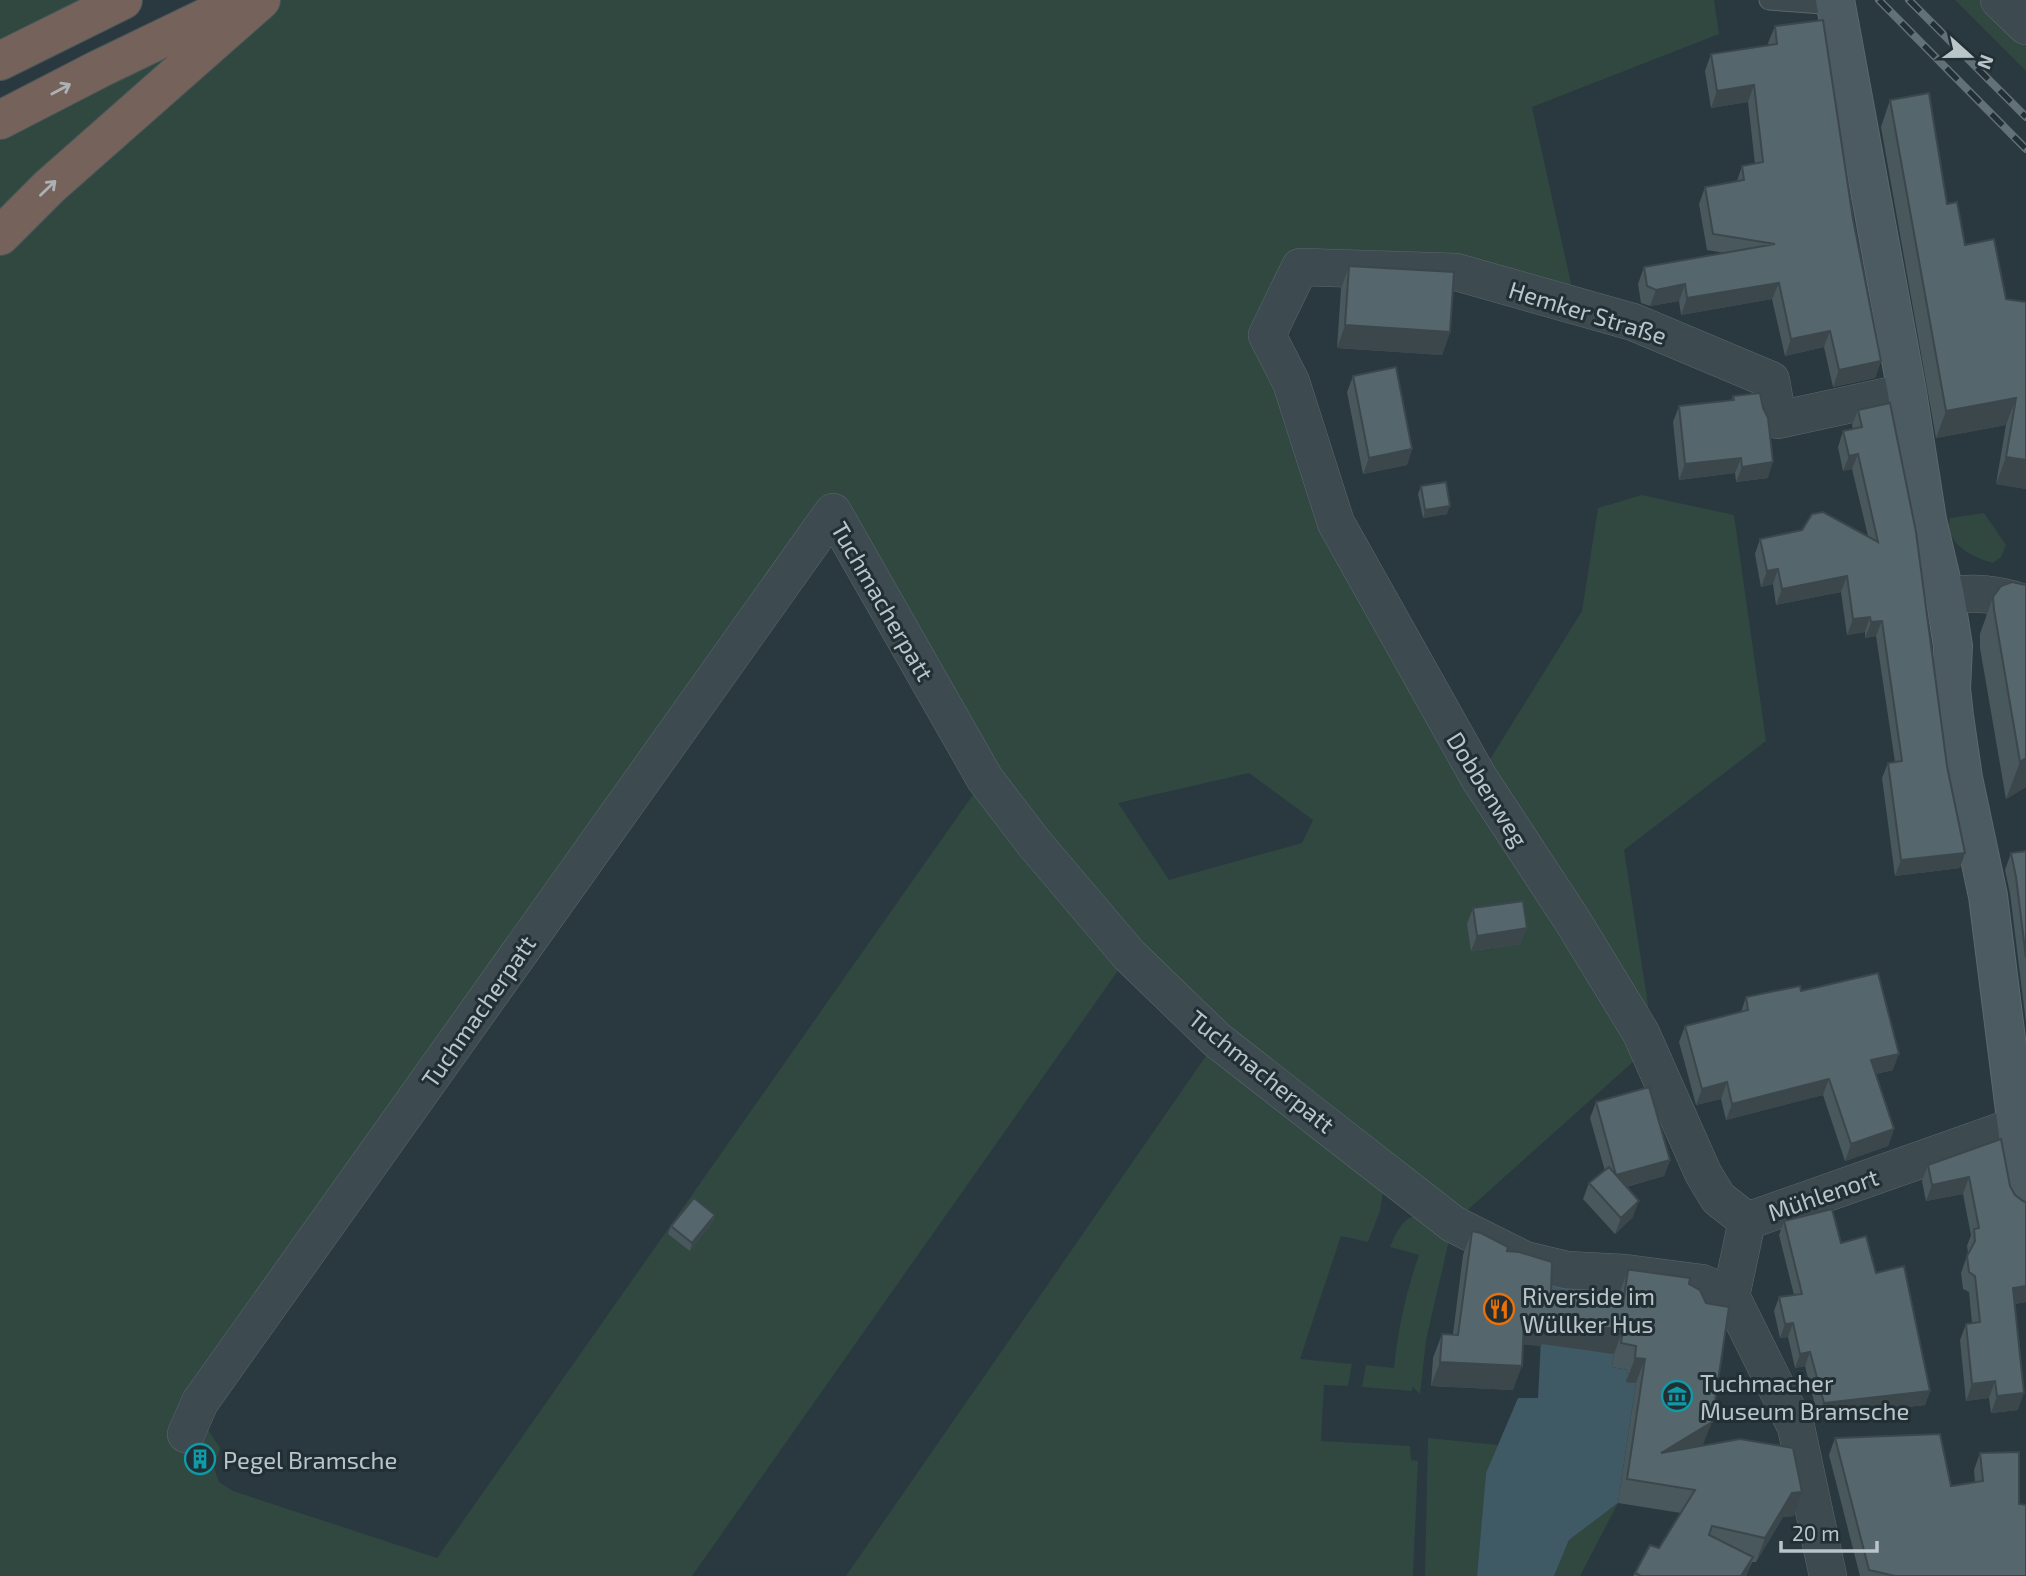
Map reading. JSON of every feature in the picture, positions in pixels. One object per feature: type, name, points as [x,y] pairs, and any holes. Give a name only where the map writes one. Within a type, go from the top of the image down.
[{"type":"highway","points":[[0,61],[123,0]]},
{"type":"highway","points":[[0,121],[99,69],[242,0]]},
{"type":"highway","points":[[0,236],[49,187],[261,0]]},
{"type":"main road","points":[[1835,2],[1907,392],[1927,520],[1945,596],[1953,646],[1951,689],[1954,716],[1963,778],[1984,875],[2009,1049],[2026,1198]]},
{"type":"street","points":[[1999,0],[2026,26]]},
{"type":"street","name":"Hemker Straße","points":[[1267,335],[1300,267],[1456,272],[1633,322],[1771,380],[1778,420],[1907,392]]},
{"type":"street","name":"Dobbenweg","points":[[1267,335],[1291,382],[1336,523],[1479,778],[1572,920],[1641,1033],[1703,1173],[1718,1198],[1747,1220]]},
{"type":"street","name":"Tuchmacherpatt","points":[[186,1434],[200,1402],[833,512],[985,779],[1034,843],[1129,955],[1217,1040],[1453,1224],[1525,1260],[1567,1270],[1625,1273],[1702,1283],[1731,1296]]},
{"type":"street","points":[[1945,596],[1972,592],[2006,596],[2026,604]]},
{"type":"street","name":"Mühlenort","points":[[1731,1296],[1747,1220],[2018,1133]]},
{"type":"street","points":[[1731,1296],[1796,1427],[1828,1576]]},
{"type":"lane","points":[[1769,0],[1835,2]]},
{"type":"green space","points":[[0,0],[123,0],[0,61]]},
{"type":"green space","points":[[242,0],[1714,0],[1719,34],[1532,107],[1576,306],[1300,267],[1267,335],[1336,523],[1479,777],[1582,611],[1598,508],[1642,495],[1734,515],[1766,741],[1624,850],[1654,1043],[1453,1223],[1426,1340],[1420,1394],[1413,1387],[1412,1391],[1362,1387],[1366,1365],[1394,1368],[1403,1311],[1419,1255],[1390,1247],[1403,1223],[1417,1215],[1383,1191],[1380,1211],[1368,1242],[1341,1236],[1300,1359],[1352,1364],[1348,1386],[1324,1385],[1321,1441],[1410,1446],[1411,1460],[1418,1461],[1413,1576],[846,1576],[1217,1040],[1129,955],[692,1576],[0,1576],[0,121]],"holes":[[[833,513],[984,779],[437,1558],[233,1491],[219,1482],[214,1468],[220,1448],[205,1425]],[[1249,773],[1313,820],[1302,843],[1169,880],[1118,803]]]},
{"type":"green space","points":[[1955,0],[1999,0],[2026,26],[2026,71]]},
{"type":"green space","points":[[1984,513],[2006,545],[2001,557],[1993,563],[1961,548],[1951,535],[1949,527],[1950,518]]},
{"type":"green space","points":[[1428,1438],[1498,1445],[1486,1474],[1477,1576],[1425,1576]]},
{"type":"green space","points":[[1618,1503],[1580,1576],[1554,1576],[1569,1540]]},
{"type":"water","points":[[1544,1278],[1589,1283],[1582,1349],[1614,1354],[1612,1367],[1628,1370],[1626,1382],[1636,1383],[1618,1503],[1569,1540],[1554,1576],[1477,1576],[1486,1473],[1518,1398],[1538,1398]]},
{"type":"building","points":[[1823,20],[1853,219],[1881,361],[1839,370],[1830,331],[1791,339],[1779,283],[1687,298],[1685,284],[1656,290],[1647,286],[1644,267],[1775,244],[1713,234],[1705,187],[1744,180],[1742,166],[1763,162],[1754,85],[1717,91],[1711,54],[1777,44],[1775,26]]},
{"type":"building","points":[[1929,93],[1947,204],[1957,202],[1965,245],[1994,239],[2006,299],[2026,302],[2026,460],[2006,457],[2016,398],[1946,411],[1890,100]]},
{"type":"building","points":[[1349,266],[1454,272],[1450,332],[1345,325]]},
{"type":"building","points":[[1396,367],[1412,449],[1369,458],[1353,376]]},
{"type":"building","points":[[1760,393],[1768,418],[1773,462],[1742,467],[1741,458],[1685,464],[1679,406],[1734,400],[1733,396]]},
{"type":"building","points":[[1890,403],[1916,532],[1947,766],[1965,853],[1901,860],[1888,763],[1902,761],[1882,621],[1871,622],[1870,617],[1853,619],[1847,576],[1782,589],[1778,569],[1767,571],[1760,539],[1802,530],[1812,514],[1823,512],[1878,542],[1858,454],[1849,456],[1843,431],[1862,427],[1858,410]]},
{"type":"building","points":[[1446,482],[1450,506],[1425,510],[1421,486]]},
{"type":"building","points":[[2012,582],[2026,585],[2026,758],[2020,762],[1993,597],[2001,586]]},
{"type":"building","points":[[2026,851],[2026,958],[2011,853]]},
{"type":"building","points":[[1523,901],[1527,928],[1477,936],[1473,908]]},
{"type":"building","points":[[1878,973],[1899,1054],[1871,1060],[1894,1129],[1851,1144],[1829,1079],[1732,1104],[1727,1082],[1702,1089],[1685,1026],[1748,1010],[1746,997],[1800,986],[1801,991]]},
{"type":"building","points":[[1649,1087],[1670,1160],[1616,1175],[1596,1102]]},
{"type":"building","points":[[2001,1139],[2010,1186],[2015,1195],[2026,1202],[2026,1286],[2013,1288],[2024,1393],[1997,1396],[1995,1381],[1972,1384],[1966,1324],[1980,1322],[1975,1276],[1969,1272],[1967,1256],[1975,1241],[1974,1229],[1979,1228],[1969,1177],[1932,1185],[1928,1165]]},
{"type":"building","points":[[1609,1167],[1639,1201],[1621,1218],[1589,1183]]},
{"type":"building","points":[[694,1198],[715,1215],[692,1243],[671,1226]]},
{"type":"building","points":[[1832,1209],[1841,1243],[1866,1236],[1876,1273],[1904,1266],[1930,1391],[1824,1403],[1810,1352],[1800,1354],[1793,1323],[1785,1324],[1779,1297],[1802,1294],[1784,1221]]},
{"type":"building","points":[[1472,1231],[1508,1247],[1507,1251],[1552,1262],[1551,1294],[1623,1304],[1628,1270],[1632,1270],[1690,1278],[1689,1284],[1700,1290],[1706,1303],[1729,1307],[1712,1422],[1661,1453],[1740,1439],[1793,1448],[1802,1492],[1792,1493],[1765,1538],[1712,1526],[1709,1535],[1753,1557],[1741,1576],[1641,1576],[1635,1573],[1650,1545],[1659,1548],[1695,1490],[1627,1479],[1645,1359],[1635,1358],[1636,1346],[1621,1343],[1623,1330],[1550,1320],[1524,1320],[1522,1366],[1440,1362],[1442,1334],[1458,1335]]},
{"type":"building","points":[[1940,1434],[1951,1486],[1983,1481],[1980,1453],[2019,1452],[2019,1504],[2026,1505],[2026,1576],[1895,1576],[1869,1570],[1835,1438]]},
{"type":"railway","points":[[1879,0],[2026,149]]},
{"type":"railway","points":[[1909,0],[2026,117]]},
{"type":"place","name":"Riverside im Wüllker Hus","points":[[1499,1309]]},
{"type":"place","name":"Tuchmacher Museum Bramsche","points":[[1677,1396]]},
{"type":"place","name":"Pegel Bramsche","points":[[200,1459]]}]
